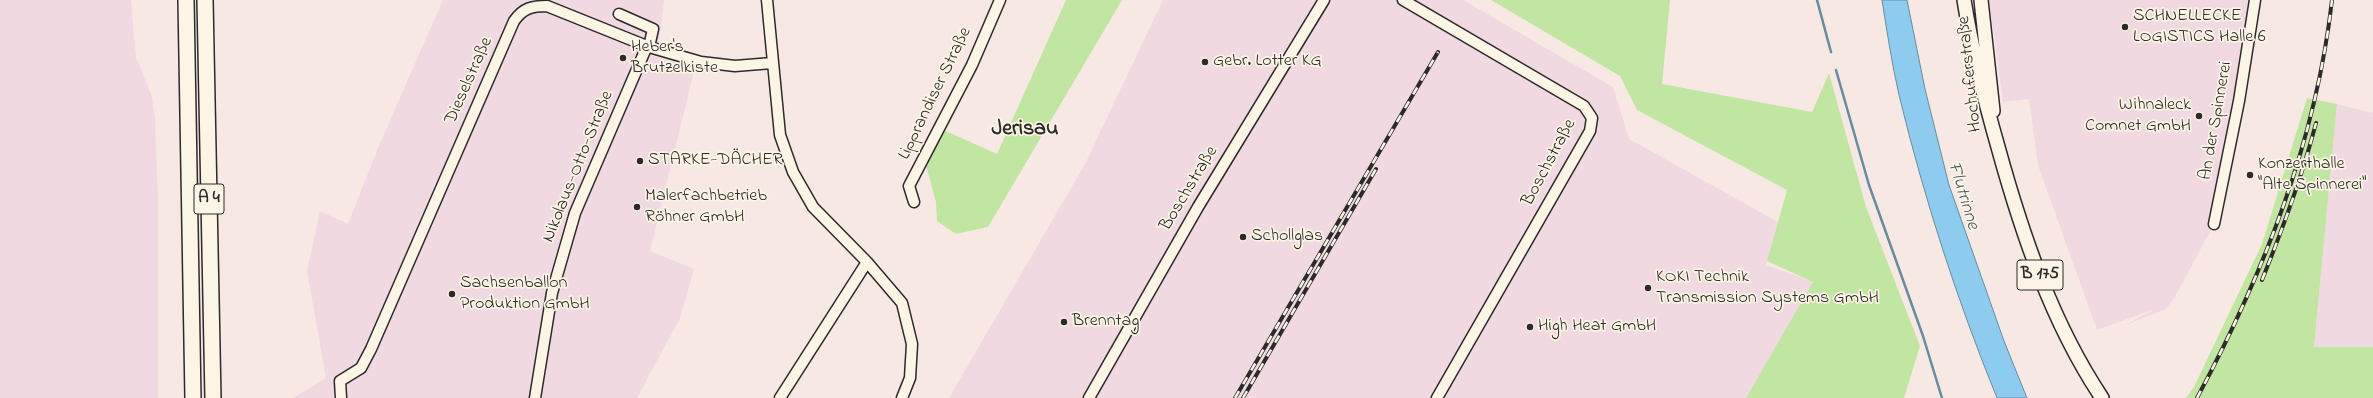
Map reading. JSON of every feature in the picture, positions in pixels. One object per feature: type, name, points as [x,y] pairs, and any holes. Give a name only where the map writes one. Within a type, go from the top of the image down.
[{"type":"highway","name":"A 4","points":[[186,0],[193,398]]},
{"type":"highway","name":"A 4","points":[[205,0],[213,398]]},
{"type":"main road","name":"Hochuferstraße","points":[[1964,0],[1980,86],[2008,185],[2044,286],[2069,341],[2102,398]]},
{"type":"main road","name":"Hochuferstraße","points":[[1983,2],[1997,145]]},
{"type":"street","points":[[767,0],[780,136],[793,172],[813,207],[867,262],[902,303],[912,344],[910,378],[902,398]]},
{"type":"street","name":"Lipprandiser Straße","points":[[914,202],[909,186],[972,65],[1000,0]]},
{"type":"street","name":"Boschstraße","points":[[1089,398],[1198,207],[1324,0]]},
{"type":"street","name":"Boschstraße","points":[[1403,0],[1584,106],[1592,118],[1590,131],[1437,398]]},
{"type":"street","name":"An der Spinnerei","points":[[2214,224],[2240,101],[2255,0]]},
{"type":"street","name":"Dieselstraße","points":[[341,398],[340,381],[360,368],[371,349],[514,21],[521,12],[534,3],[547,6],[648,46],[701,62],[735,66],[772,63]]},
{"type":"street","name":"Nikolaus-Otto-Straße","points":[[535,398],[552,293],[574,214],[648,46],[653,29],[619,14]]},
{"type":"street","points":[[780,398],[867,262]]},
{"type":"shaded area","points":[[0,0],[131,0],[136,57],[152,97],[155,120],[158,201],[158,398],[0,398]]},
{"type":"shaded area","points":[[443,0],[664,0],[659,44],[698,55],[650,251],[694,269],[680,318],[637,398],[293,398],[326,378],[307,271],[320,211],[348,224],[378,148]]},
{"type":"shaded area","points":[[1163,0],[1463,0],[1613,87],[1629,139],[1778,222],[1766,265],[1814,282],[1746,398],[949,398],[1085,164]]},
{"type":"shaded area","points":[[1989,0],[2254,0],[2214,224],[2176,295],[2166,309],[2123,326],[2157,308],[2097,330],[2038,165],[2029,99],[2003,102]]},
{"type":"shaded area","points":[[2337,104],[2373,113],[2373,347],[2314,347]]},
{"type":"green space","points":[[1066,0],[1122,0],[988,227],[956,234],[937,221],[936,202],[926,166],[939,128],[997,154]]},
{"type":"green space","points":[[1491,0],[1670,0],[1662,84],[1812,112],[1829,73],[1866,207],[1920,346],[1904,398],[1746,398],[1813,282],[1767,261],[1787,190],[1637,110],[1620,76]]},
{"type":"green space","points":[[2307,98],[2337,104],[2314,347],[2373,347],[2373,398],[2186,398],[2194,387],[2262,244]]},
{"type":"water","points":[[1882,0],[1907,0],[1925,89],[1949,185],[2004,341],[2027,398],[1997,398],[1968,324],[1942,248],[1919,172],[1894,72]]},
{"type":"waterway","points":[[1817,0],[1831,52]]},
{"type":"waterway","points":[[1836,70],[1869,185],[1923,336],[1942,398]]},
{"type":"railway","points":[[2197,398],[2244,303],[2284,205],[2314,104],[2332,0]]},
{"type":"railway","points":[[1235,398],[1438,52]]},
{"type":"railway","points":[[2262,280],[2292,202],[2316,123]]},
{"type":"railway","points":[[1243,398],[1376,169]]},
{"type":"place","name":"SCHNELLECKE LOGISTICS Halle 6","points":[[2125,27]]},
{"type":"place","name":"Heber's Brutzelkiste","points":[[623,58]]},
{"type":"place","name":"Gebr. Lotter KG","points":[[1205,62]]},
{"type":"place","name":"Wihnaleck Comnet GmbH","points":[[2199,116]]},
{"type":"place","name":"STARKE-DÄCHER","points":[[640,161]]},
{"type":"place","name":"Konzerthalle \"Alte Spinnerei\"","points":[[2250,175]]},
{"type":"place","name":"Malerfachbetrieb Röhner GmbH","points":[[637,207]]},
{"type":"place","name":"Schollglas","points":[[1243,237]]},
{"type":"place","name":"KOKI Technik Transmission Systems GmbH","points":[[1648,288]]},
{"type":"place","name":"Sachsenballon Produktion GmbH","points":[[452,294]]},
{"type":"place","name":"Brenntag","points":[[1064,322]]},
{"type":"place","name":"High Heat GmbH","points":[[1530,327]]},
{"type":"district","name":"Jerisau","points":[[1025,130]]},
{"type":"water label","name":"Flutrinne","points":[[1962,196]]}]
